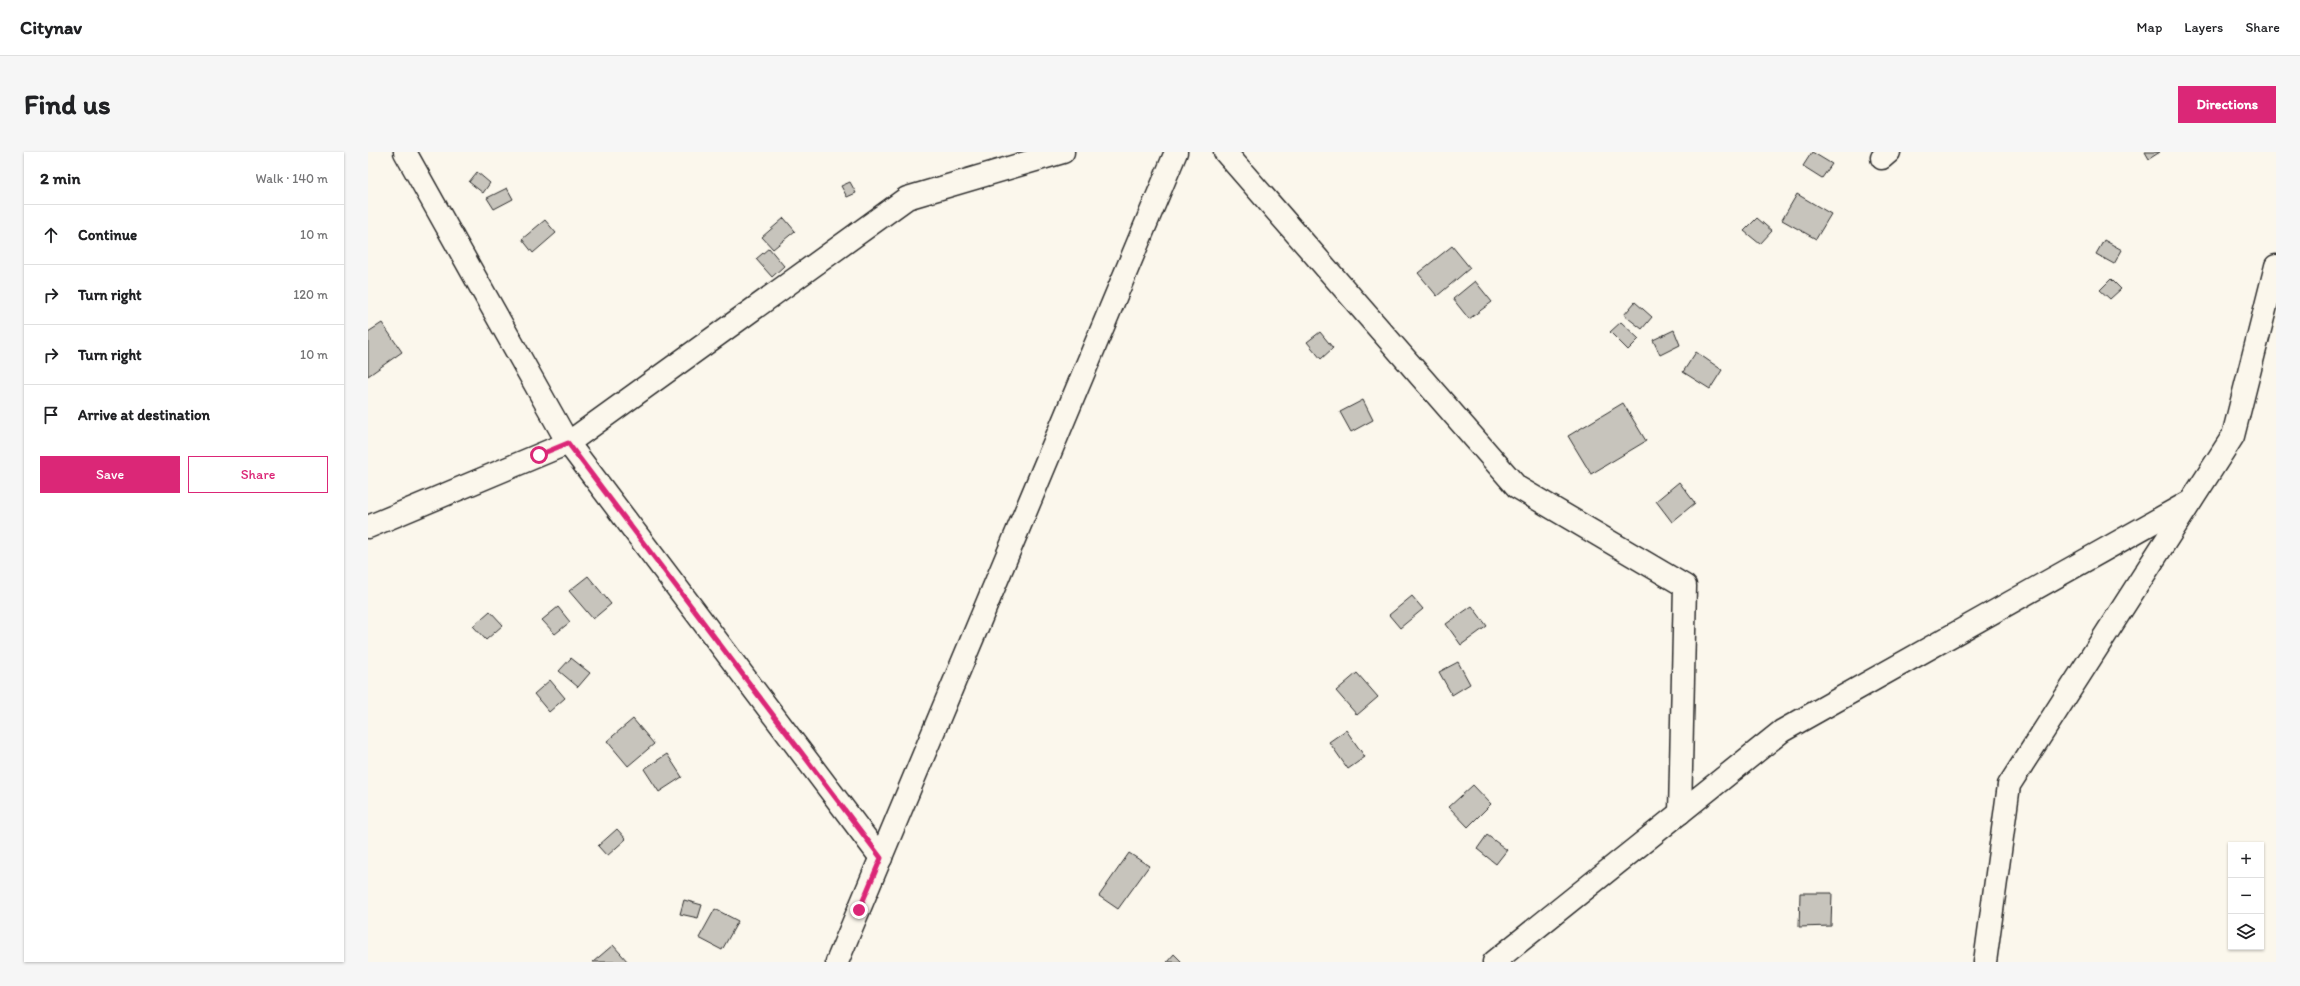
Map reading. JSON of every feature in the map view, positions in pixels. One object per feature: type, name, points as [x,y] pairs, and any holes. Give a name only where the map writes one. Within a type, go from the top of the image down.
[{"type":"street","points":[[405,152],[568,443],[881,858]]},
{"type":"street","points":[[368,528],[568,443],[907,198],[1063,152]]},
{"type":"street","points":[[837,962],[1176,152]]},
{"type":"street","points":[[1225,152],[1517,487],[1685,586],[1680,813]]},
{"type":"street","points":[[1985,962],[2009,785],[2233,436],[2276,266]]},
{"type":"street","points":[[1494,962],[1782,731],[2191,501]]},
{"type":"building","points":[[1812,152],[1832,164],[1822,178],[1803,166]]},
{"type":"building","points":[[2145,152],[2160,152],[2149,159]]},
{"type":"building","points":[[477,172],[490,183],[483,193],[469,182]]},
{"type":"building","points":[[850,182],[856,193],[847,197],[841,186]]},
{"type":"building","points":[[507,188],[513,199],[494,209],[487,198]]},
{"type":"building","points":[[1797,194],[1831,214],[1816,239],[1782,220]]},
{"type":"building","points":[[784,218],[795,231],[773,249],[762,237]]},
{"type":"building","points":[[1757,218],[1772,231],[1760,244],[1744,231]]},
{"type":"building","points":[[545,220],[556,233],[533,253],[522,239]]},
{"type":"building","points":[[2104,240],[2122,250],[2114,264],[2096,254]]},
{"type":"building","points":[[1452,246],[1470,268],[1437,296],[1418,273]]},
{"type":"building","points":[[769,248],[784,266],[772,277],[756,259]]},
{"type":"building","points":[[2111,279],[2121,289],[2110,299],[2100,290]]},
{"type":"building","points":[[1475,281],[1492,302],[1469,319],[1453,299]]},
{"type":"building","points":[[1635,302],[1652,317],[1642,329],[1624,315]]},
{"type":"building","points":[[1621,322],[1639,339],[1628,350],[1610,332]]},
{"type":"building","points":[[382,323],[402,352],[368,376],[368,332]]},
{"type":"building","points":[[1674,330],[1680,345],[1660,355],[1653,340]]},
{"type":"building","points":[[1320,332],[1333,348],[1321,359],[1307,342]]},
{"type":"building","points":[[1696,352],[1722,370],[1710,389],[1683,372]]},
{"type":"building","points":[[1363,400],[1373,420],[1351,432],[1340,412]]},
{"type":"building","points":[[1623,403],[1646,441],[1591,474],[1568,436]]},
{"type":"building","points":[[1679,482],[1695,503],[1672,522],[1656,501]]},
{"type":"building","points":[[588,576],[611,604],[593,619],[569,591]]},
{"type":"building","points":[[1412,596],[1423,609],[1400,628],[1389,615]]},
{"type":"building","points":[[1472,606],[1487,626],[1461,645],[1446,624]]},
{"type":"building","points":[[558,607],[570,622],[555,634],[542,620]]},
{"type":"building","points":[[490,611],[503,625],[486,640],[473,626]]},
{"type":"building","points":[[571,658],[590,673],[578,687],[559,671]]},
{"type":"building","points":[[1458,662],[1470,684],[1452,695],[1439,672]]},
{"type":"building","points":[[1357,673],[1378,697],[1357,715],[1336,691]]},
{"type":"building","points":[[550,680],[565,698],[549,712],[534,694]]},
{"type":"building","points":[[633,719],[654,744],[628,766],[607,741]]},
{"type":"building","points":[[1346,730],[1365,757],[1348,769],[1329,742]]},
{"type":"building","points":[[667,754],[682,777],[659,792],[644,769]]},
{"type":"building","points":[[1473,785],[1491,804],[1468,827],[1449,807]]},
{"type":"building","points":[[617,829],[626,839],[607,856],[598,846]]},
{"type":"building","points":[[1487,835],[1507,850],[1496,864],[1477,849]]},
{"type":"building","points":[[1129,853],[1149,866],[1118,909],[1099,896]]},
{"type":"building","points":[[1800,893],[1832,893],[1831,926],[1799,927]]},
{"type":"building","points":[[684,900],[702,905],[698,918],[680,914]]},
{"type":"building","points":[[715,909],[738,921],[722,950],[699,938]]},
{"type":"building","points":[[613,945],[628,962],[593,962]]},
{"type":"building","points":[[1174,954],[1182,962],[1167,962]]},
{"type":"route","points":[[539,455],[568,443],[881,858],[859,910]]}]
